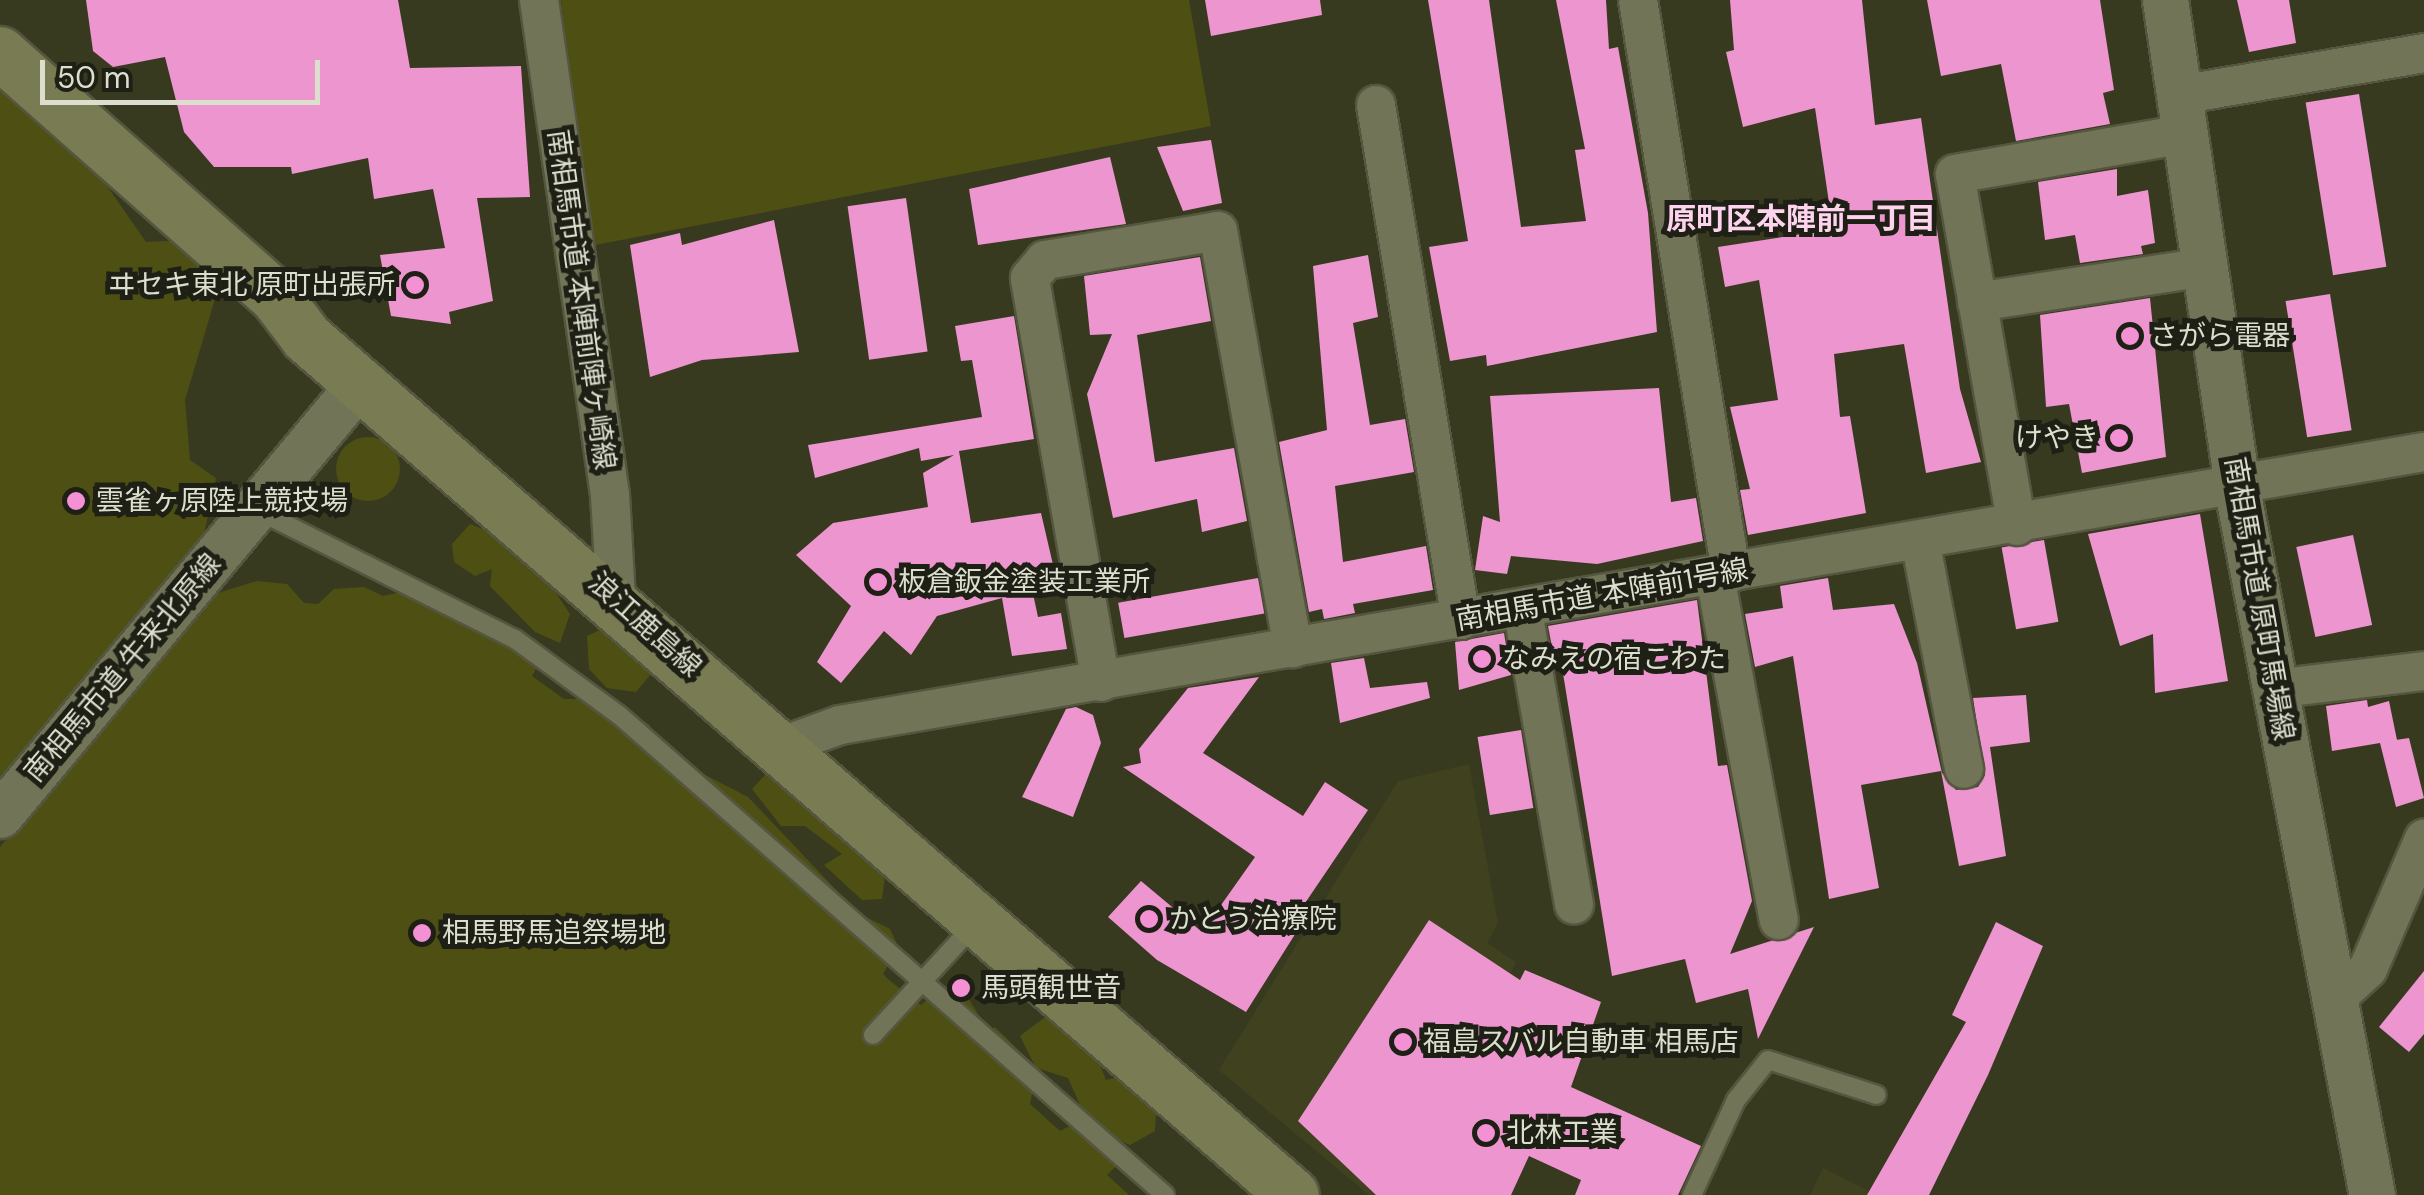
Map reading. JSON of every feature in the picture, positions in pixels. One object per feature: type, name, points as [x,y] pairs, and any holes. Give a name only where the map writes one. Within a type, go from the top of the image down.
[{"type":"main road","name":"浪江鹿島線","points":[[0,53],[276,297],[307,338],[616,600],[1293,1195]]},
{"type":"street","name":"南相馬市道 本陣前陣ヶ崎線","points":[[539,0],[610,494],[616,600]]},
{"type":"street","points":[[1638,0],[1779,920]]},
{"type":"street","name":"南相馬市道 原町馬場線","points":[[2165,0],[2238,484],[2372,1195]]},
{"type":"street","points":[[2017,526],[1955,174],[2424,53]]},
{"type":"street","points":[[1376,106],[1461,620]]},
{"type":"street","points":[[1101,682],[1030,278],[1045,260],[1218,232],[1294,648]]},
{"type":"street","points":[[1978,302],[2206,267]]},
{"type":"street","name":"南相馬市道 牛来北原線","points":[[0,814],[360,383]]},
{"type":"street","name":"南相馬市道 本陣前1号線","points":[[782,746],[840,724],[1523,612],[2424,452]]},
{"type":"street","points":[[1920,540],[1964,769]]},
{"type":"street","points":[[1523,612],[1574,905]]},
{"type":"street","points":[[2274,689],[2424,671]]},
{"type":"street","points":[[2333,1002],[2368,969],[2421,858]]},
{"type":"lane","points":[[256,509],[383,566],[568,676],[729,808],[919,985],[1165,1195]]},
{"type":"lane","points":[[873,1035],[979,920]]},
{"type":"lane","points":[[1692,1195],[1736,1100],[1768,1060],[1877,1095]]},
{"type":"shaded area","points":[[561,0],[1189,0],[1211,126],[590,246]]},
{"type":"shaded area","name":"雲雀ヶ原陸上競技場","points":[[0,81],[96,170],[146,242],[197,240],[223,272],[185,400],[190,460],[216,478],[190,600],[0,830]]},
{"type":"shaded area","points":[[368,437],[391,446],[400,469],[391,492],[368,501],[345,492],[336,469],[345,446]]},
{"type":"shaded area","points":[[470,524],[525,546],[570,614],[560,643],[535,632],[490,586],[492,569],[475,576],[454,562],[452,544]]},
{"type":"shaded area","name":"相馬野馬追祭場地","points":[[257,581],[287,584],[304,603],[318,604],[334,589],[364,587],[383,596],[410,590],[538,665],[532,676],[564,699],[607,699],[650,725],[646,751],[671,772],[686,765],[748,797],[858,913],[890,929],[898,946],[883,974],[921,1005],[941,987],[968,998],[983,1022],[976,1044],[995,1027],[1035,1066],[1020,1036],[1057,1008],[1095,1052],[1106,1080],[1135,1073],[1157,1096],[1155,1131],[1130,1145],[1110,1136],[1118,1164],[1107,1175],[1129,1195],[0,1195],[0,847],[193,615],[203,614],[202,598]],"holes":[[[1037,1068],[1068,1078],[1086,1118],[1060,1131],[1030,1104]]]},
{"type":"shaded area","points":[[617,622],[660,663],[636,692],[607,688],[589,669],[587,636]]},
{"type":"shaded area","points":[[779,760],[888,852],[882,899],[862,900],[824,865],[842,854],[805,826],[781,826],[752,789]]},
{"type":"shaded area","points":[[1469,764],[1498,923],[1487,943],[1516,962],[1402,1195],[1369,1195],[1219,1070],[1398,781]]},
{"type":"shaded area","points":[[1823,1168],[1877,1195],[1810,1195]]},
{"type":"building","points":[[86,0],[398,0],[410,68],[521,66],[530,197],[477,198],[493,301],[449,312],[451,324],[391,316],[380,255],[445,248],[433,189],[374,199],[368,158],[292,174],[291,167],[214,167],[184,132],[165,57],[113,67],[93,51]]},
{"type":"building","points":[[1205,0],[1320,0],[1322,15],[1211,36]]},
{"type":"building","points":[[1428,0],[1489,0],[1521,227],[1586,221],[1575,150],[1585,149],[1556,0],[1606,0],[1609,49],[1618,47],[1648,213],[1657,332],[1487,366],[1486,355],[1450,361],[1429,247],[1468,241]]},
{"type":"building","points":[[1730,0],[1862,0],[1875,125],[1921,118],[1960,389],[1981,462],[1926,473],[1904,344],[1834,354],[1840,417],[1850,416],[1866,513],[1748,535],[1740,490],[1750,489],[1730,407],[1778,400],[1759,280],[1725,287],[1718,247],[1828,230],[1832,223],[1815,108],[1743,127],[1726,52],[1734,50]]},
{"type":"building","points":[[1927,0],[2100,0],[2114,90],[2103,93],[2110,124],[2016,141],[2001,64],[1941,76]]},
{"type":"building","points":[[2237,0],[2289,0],[2296,43],[2249,52]]},
{"type":"building","points":[[2359,94],[2386,267],[2333,275],[2306,102]]},
{"type":"building","points":[[1211,140],[1222,203],[1183,211],[1157,147]]},
{"type":"building","points":[[1110,157],[1126,224],[978,245],[969,189]]},
{"type":"building","points":[[2117,169],[2117,196],[2148,190],[2155,243],[2141,246],[2143,254],[2080,263],[2075,235],[2045,240],[2038,182]]},
{"type":"building","points":[[906,198],[928,351],[869,360],[848,206]]},
{"type":"building","points":[[774,220],[799,352],[702,360],[650,377],[630,245],[680,233],[682,245]]},
{"type":"building","points":[[1368,255],[1378,317],[1353,323],[1370,425],[1405,419],[1414,472],[1335,486],[1343,562],[1426,546],[1433,590],[1353,604],[1355,613],[1324,619],[1322,609],[1309,612],[1279,442],[1327,430],[1313,266]]},
{"type":"building","points":[[1200,257],[1211,321],[1137,335],[1155,462],[1234,448],[1247,521],[1202,532],[1197,499],[1113,518],[1087,394],[1112,334],[1090,335],[1084,276]]},
{"type":"building","points":[[2330,294],[2352,430],[2307,437],[2286,301]]},
{"type":"building","points":[[2150,298],[2166,457],[2082,473],[2069,404],[2046,407],[2040,315]]},
{"type":"building","points":[[1014,316],[1034,439],[959,451],[971,523],[1041,513],[1054,569],[1029,575],[1038,617],[1061,613],[1067,649],[1012,656],[1002,598],[937,616],[911,655],[884,631],[841,683],[817,662],[851,606],[796,555],[833,523],[928,507],[923,473],[954,455],[921,461],[919,448],[815,478],[808,445],[982,417],[972,360],[961,361],[955,326]]},
{"type":"building","points":[[1659,388],[1671,502],[1696,498],[1703,541],[1597,564],[1511,556],[1507,574],[1475,570],[1483,516],[1500,522],[1490,396]]},
{"type":"building","points":[[2200,514],[2228,681],[2155,693],[2153,634],[2120,646],[2088,534]]},
{"type":"building","points":[[2353,535],[2372,625],[2315,637],[2296,547]]},
{"type":"building","points":[[2044,540],[2058,622],[2016,629],[2002,547]]},
{"type":"building","points":[[1258,578],[1264,613],[1124,638],[1118,603]]},
{"type":"building","points":[[1828,578],[1833,610],[1894,604],[1917,663],[1942,773],[1956,790],[1978,787],[1985,775],[1973,698],[2026,695],[2030,742],[1990,747],[2006,856],[1959,866],[1941,771],[1861,785],[1879,888],[1829,899],[1793,656],[1755,667],[1745,614],[1783,608],[1780,586]]},
{"type":"building","points":[[1697,600],[1718,766],[1727,765],[1752,901],[1730,954],[1814,927],[1758,1039],[1748,989],[1696,1003],[1685,959],[1612,976],[1561,661],[1555,663],[1548,626]]},
{"type":"building","name":"なみえの宿こわた","points":[[1504,633],[1511,675],[1459,690],[1455,642]]},
{"type":"building","points":[[1364,658],[1370,688],[1427,682],[1430,698],[1340,723],[1331,663]]},
{"type":"building","points":[[1259,677],[1203,753],[1303,816],[1325,782],[1368,810],[1297,915],[1304,920],[1246,1012],[1157,960],[1108,917],[1141,881],[1202,932],[1255,857],[1123,767],[1141,763],[1139,749],[1188,688]]},
{"type":"building","points":[[2367,700],[2368,707],[2389,701],[2397,740],[2409,738],[2424,798],[2396,807],[2380,743],[2332,751],[2326,706]]},
{"type":"building","points":[[1076,707],[1093,715],[1101,743],[1073,817],[1022,797],[1066,709]]},
{"type":"building","points":[[1521,730],[1533,808],[1490,815],[1478,737]]},
{"type":"building","points":[[1429,920],[1520,980],[1525,970],[1601,1002],[1571,1087],[1701,1146],[1678,1195],[1575,1195],[1581,1180],[1529,1156],[1511,1195],[1376,1195],[1298,1121]]},
{"type":"building","points":[[1996,922],[2043,946],[1988,1075],[1929,1195],[1867,1195],[1966,1022],[1952,1015]]},
{"type":"building","points":[[2424,971],[2424,1034],[2409,1052],[2379,1027]]},
{"type":"place","name":"ヰセキ東北 原町出張所","points":[[415,285]]},
{"type":"place","name":"さがら電器","points":[[2130,336]]},
{"type":"place","name":"けやき","points":[[2119,438]]},
{"type":"place","name":"雲雀ヶ原陸上競技場","points":[[76,501]]},
{"type":"place","name":"板倉鈑金塗装工業所","points":[[878,582]]},
{"type":"place","name":"なみえの宿こわた","points":[[1482,659]]},
{"type":"place","name":"かとう治療院","points":[[1149,919]]},
{"type":"place","name":"相馬野馬追祭場地","points":[[422,933]]},
{"type":"place","name":"馬頭観世音","points":[[961,988]]},
{"type":"place","name":"福島スバル自動車 相馬店","points":[[1403,1042]]},
{"type":"place","name":"北林工業","points":[[1486,1133]]},
{"type":"district","name":"原町区本陣前一丁目","points":[[1801,219]]}]
